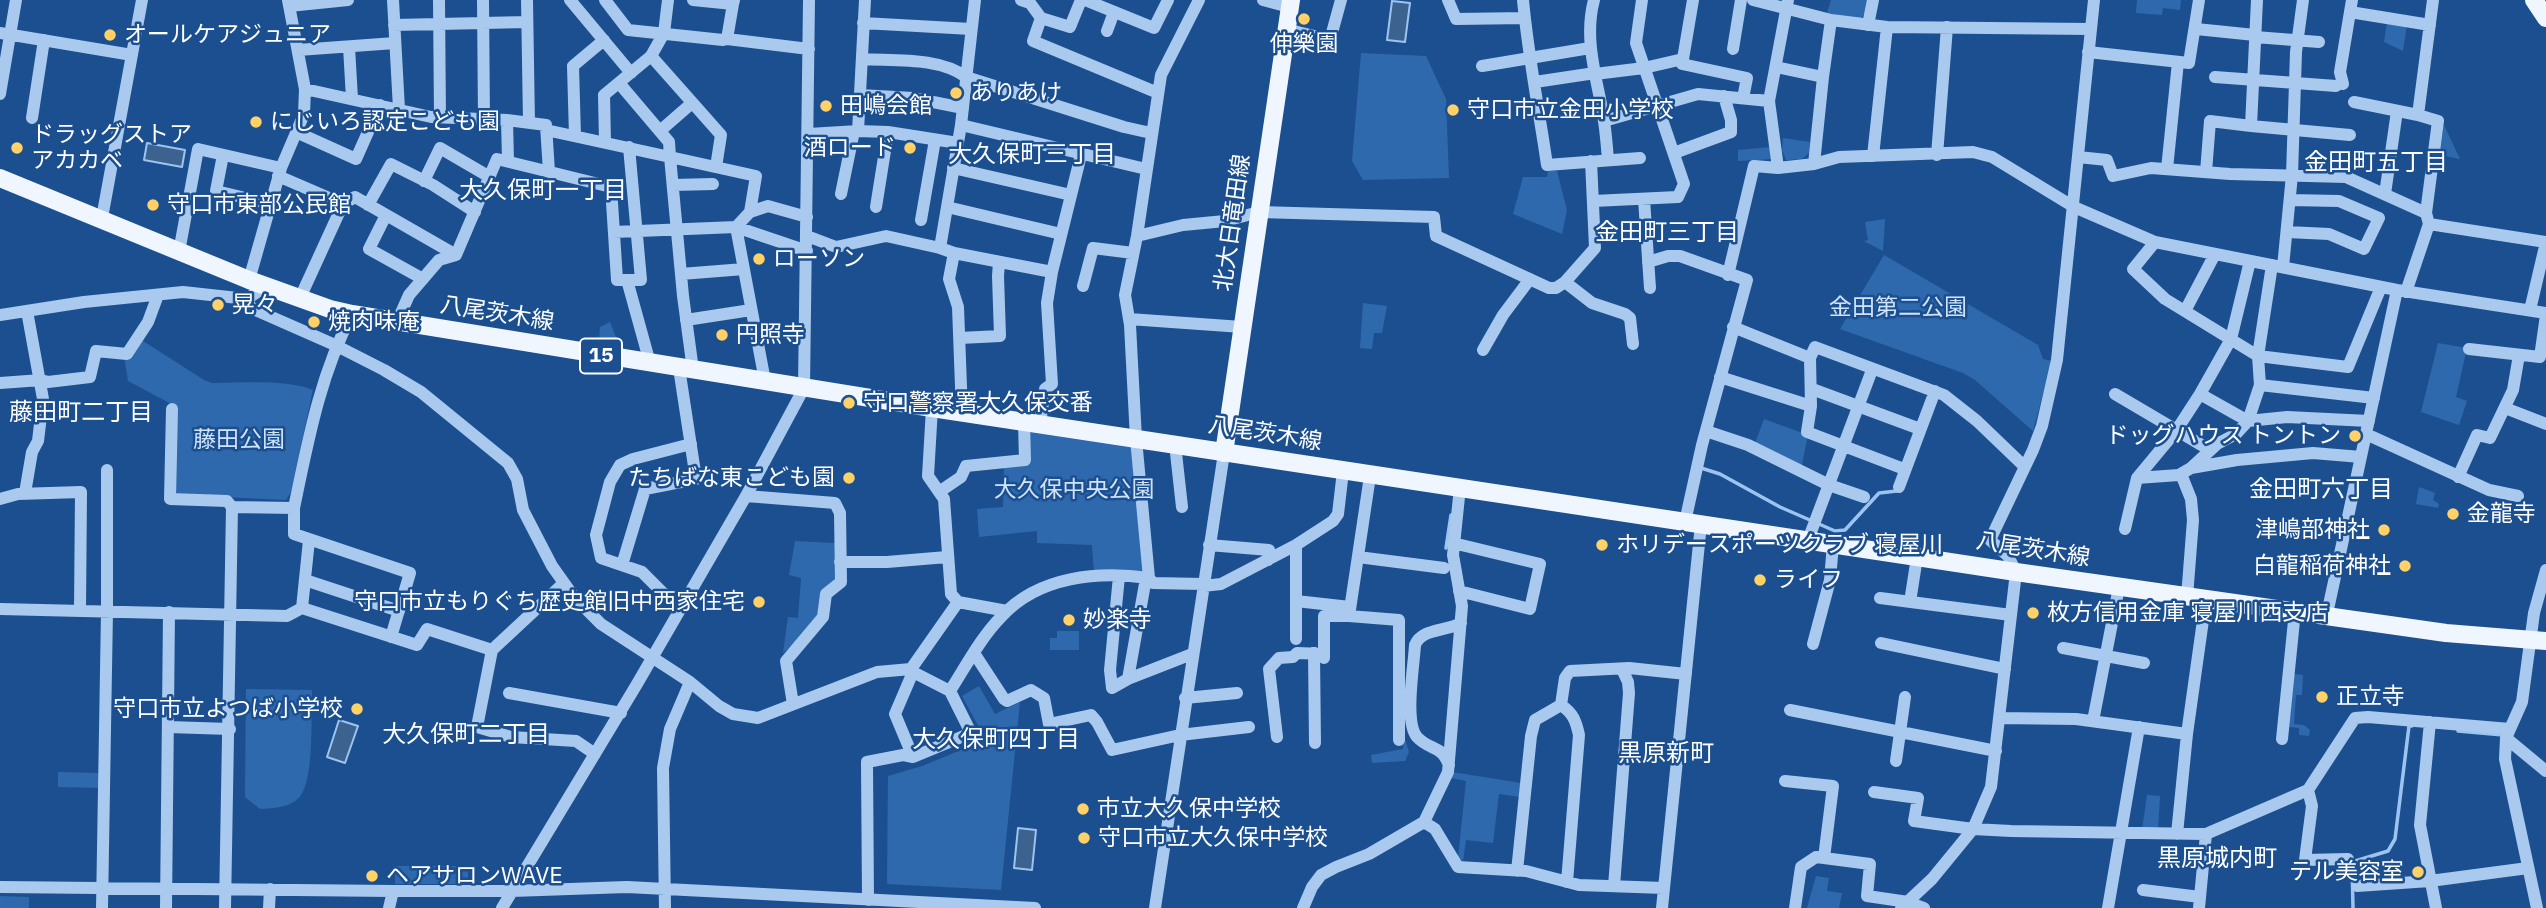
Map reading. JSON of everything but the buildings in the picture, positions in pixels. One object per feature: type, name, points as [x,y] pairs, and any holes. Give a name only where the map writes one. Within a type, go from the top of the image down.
[{"type":"main road","points":[[2534,0],[2546,19]]},
{"type":"main road","name":"北大日竜田線","points":[[1224,453],[1290,4]]},
{"type":"main road","name":"八尾茨木線","points":[[0,178],[258,283],[352,314],[1370,476],[1460,487],[2187,597],[2446,632],[2538,641]]},
{"type":"street","points":[[0,94],[5,34],[16,0]]},
{"type":"street","points":[[102,218],[142,0]]},
{"type":"street","points":[[247,299],[258,283],[271,204],[280,172],[303,114],[305,89],[288,3],[348,0]]},
{"type":"street","points":[[393,0],[399,110]]},
{"type":"street","points":[[439,0],[440,117]]},
{"type":"street","points":[[483,0],[484,119]]},
{"type":"street","points":[[527,0],[529,123]]},
{"type":"street","points":[[570,0],[631,73]]},
{"type":"street","points":[[604,0],[628,30],[809,49]]},
{"type":"street","points":[[605,142],[604,95],[651,56],[664,33],[668,0]]},
{"type":"street","points":[[693,0],[733,2],[727,39]]},
{"type":"street","points":[[502,908],[653,658],[804,388],[809,0]]},
{"type":"street","points":[[841,194],[856,131],[865,0]]},
{"type":"street","points":[[940,248],[961,125],[975,0]]},
{"type":"street","points":[[1021,0],[1030,3],[1041,18],[1070,27],[1083,0],[1154,28],[1168,0]]},
{"type":"street","points":[[1128,679],[1147,578],[1129,319],[1125,295],[1137,236],[1161,75],[1199,0]]},
{"type":"street","points":[[1263,0],[1290,4]]},
{"type":"street","points":[[1286,29],[1330,40],[1341,0]]},
{"type":"street","points":[[1448,0],[1456,19],[1525,18]]},
{"type":"street","points":[[1524,0],[1529,58],[1547,165],[1640,158]]},
{"type":"street","points":[[1594,0],[1589,17],[1590,48],[1604,121],[1608,160]]},
{"type":"street","points":[[1593,201],[1678,197],[1684,184],[1636,43],[1642,0]]},
{"type":"street","points":[[1693,0],[1682,64],[1747,78],[1743,98]]},
{"type":"street","points":[[1733,48],[1741,0]]},
{"type":"street","points":[[1753,0],[1787,4],[1831,20],[1887,27],[2091,29]]},
{"type":"street","points":[[1868,25],[1872,0]]},
{"type":"street","points":[[1904,905],[1932,879],[1973,829],[1991,787],[2016,572],[2008,556],[1990,540],[2042,426],[2057,360],[2094,0]]},
{"type":"street","points":[[2088,52],[2189,63],[2199,0]]},
{"type":"street","points":[[2251,126],[2257,0]]},
{"type":"street","points":[[2186,471],[2210,450],[2236,434],[2248,421],[2260,385],[2258,356],[2287,232],[2295,130],[2298,40],[2303,0]]},
{"type":"street","points":[[2418,115],[2433,0]]},
{"type":"street","points":[[1778,168],[1769,101],[1787,4]]},
{"type":"street","points":[[2214,77],[2339,85],[2351,6],[2430,25]]},
{"type":"street","points":[[1107,31],[1114,12]]},
{"type":"street","points":[[1041,18],[1033,41],[1158,93]]},
{"type":"street","points":[[1814,164],[1831,20]]},
{"type":"street","points":[[394,24],[527,22]]},
{"type":"street","points":[[863,23],[971,29]]},
{"type":"street","points":[[1873,156],[1887,27]]},
{"type":"street","points":[[1937,155],[1947,27]]},
{"type":"street","points":[[2196,29],[2319,42]]},
{"type":"street","points":[[5,34],[132,55]]},
{"type":"street","points":[[32,118],[44,40]]},
{"type":"street","points":[[575,136],[573,66],[604,40]]},
{"type":"street","points":[[298,50],[395,43]]},
{"type":"street","points":[[349,47],[352,99]]},
{"type":"street","points":[[1482,66],[1590,48]]},
{"type":"street","points":[[651,56],[721,135],[716,167]]},
{"type":"street","points":[[1535,82],[1644,68],[1683,58]]},
{"type":"street","points":[[862,59],[936,64],[955,69],[967,77],[1124,127],[1151,132]]},
{"type":"street","points":[[2167,169],[2178,62]]},
{"type":"street","points":[[1776,67],[1823,77]]},
{"type":"street","points":[[619,82],[670,142],[686,320],[691,444],[696,479],[645,489],[622,565]]},
{"type":"street","points":[[305,89],[440,117],[546,125],[549,172]]},
{"type":"street","points":[[1604,121],[1698,94],[1769,101]]},
{"type":"street","points":[[860,95],[913,99],[963,108]]},
{"type":"street","points":[[1674,153],[1731,132],[1731,120],[1724,96]]},
{"type":"street","points":[[2327,614],[2374,398],[2402,291],[2427,218],[2438,121],[2354,102]]},
{"type":"street","points":[[661,130],[692,103]]},
{"type":"street","points":[[296,132],[356,159],[380,105]]},
{"type":"street","points":[[2385,194],[2397,111]]},
{"type":"street","points":[[507,120],[509,161]]},
{"type":"street","points":[[2206,172],[2210,121],[2350,135]]},
{"type":"street","points":[[961,125],[1146,169]]},
{"type":"street","points":[[546,130],[629,146],[756,176],[750,212]]},
{"type":"street","points":[[809,134],[888,132],[958,143]]},
{"type":"street","points":[[876,207],[888,132]]},
{"type":"street","points":[[921,220],[935,139]]},
{"type":"street","points":[[397,322],[409,295],[439,260],[456,255],[496,159],[611,187],[617,280],[641,280],[629,146]]},
{"type":"street","points":[[424,181],[440,148],[488,176]]},
{"type":"street","points":[[179,252],[198,149],[280,172],[343,204]]},
{"type":"street","points":[[1728,275],[1754,166],[1778,168],[1814,164],[1839,157],[1973,152],[1992,157],[2074,207],[2154,242],[2402,291],[2546,314],[2540,357],[2469,349]]},
{"type":"street","points":[[223,155],[216,191],[271,204]]},
{"type":"street","points":[[939,492],[961,477],[966,466],[1025,460],[1032,423],[1045,389],[1052,384],[1047,303],[1081,155]]},
{"type":"street","points":[[2078,157],[2107,160],[2113,176],[2134,170],[2167,169],[2346,177],[2385,194],[2427,218],[2546,242],[2530,310]]},
{"type":"street","points":[[1137,236],[1183,226],[1225,221],[1259,212],[1434,217],[1436,236],[1549,288],[1556,288],[1565,282],[1595,248],[1591,161]]},
{"type":"street","points":[[368,205],[391,164],[475,212]]},
{"type":"street","points":[[953,168],[1071,195]]},
{"type":"street","points":[[673,185],[713,184]]},
{"type":"street","points":[[300,298],[343,204],[355,197],[456,255]]},
{"type":"street","points":[[1644,199],[1650,288]]},
{"type":"street","points":[[2287,232],[2329,234],[2364,249],[2379,218],[2339,201],[2290,200]]},
{"type":"street","points":[[736,227],[750,212],[768,206],[807,216]]},
{"type":"street","points":[[947,207],[1061,234]]},
{"type":"street","points":[[386,215],[369,249],[423,279]]},
{"type":"street","points":[[614,232],[736,227],[807,251]]},
{"type":"street","points":[[736,227],[765,381]]},
{"type":"street","points":[[807,236],[836,247],[886,236],[954,253],[1052,272]]},
{"type":"street","points":[[2154,242],[2133,270],[2165,299],[2258,356],[2348,367],[2381,287]]},
{"type":"street","points":[[1083,286],[1093,248],[1133,253]]},
{"type":"street","points":[[954,253],[949,279],[958,307],[962,413]]},
{"type":"street","points":[[2185,311],[2215,254]]},
{"type":"street","points":[[1648,262],[1668,256],[1680,256],[1747,280],[1706,431],[1693,523],[1686,674],[1662,908]]},
{"type":"street","points":[[2126,528],[2137,478],[2176,431],[2231,339],[2250,261]]},
{"type":"street","points":[[960,338],[1000,336],[999,262]]},
{"type":"street","points":[[681,274],[744,269]]},
{"type":"street","points":[[1483,350],[1503,315],[1530,279]]},
{"type":"street","points":[[627,280],[650,363]]},
{"type":"street","points":[[1565,282],[1592,303],[1630,318],[1633,344]]},
{"type":"street","points":[[0,315],[183,292],[247,299]]},
{"type":"street","points":[[0,383],[41,380],[48,382],[90,377],[96,351],[127,354],[148,322],[158,295]]},
{"type":"street","points":[[247,299],[251,308],[335,345],[421,392],[508,463],[517,478],[523,510],[552,566],[574,597],[601,624],[690,682],[720,707],[744,718],[758,718],[877,671],[912,670],[950,691],[971,733],[913,757],[903,755],[867,762],[868,900]]},
{"type":"street","points":[[686,320],[751,310]]},
{"type":"street","points":[[25,494],[32,452],[38,441],[43,399],[27,311]]},
{"type":"street","points":[[352,314],[335,345],[319,394],[294,508],[294,534],[410,573],[391,637]]},
{"type":"street","points":[[1129,319],[1242,327]]},
{"type":"street","points":[[1733,327],[1810,358]]},
{"type":"street","points":[[1904,469],[1807,432],[1812,389],[1810,358],[1815,347],[1944,395],[1977,421],[2025,467]]},
{"type":"street","points":[[2458,477],[2477,435],[2490,438],[2514,390],[2519,355]]},
{"type":"street","points":[[1808,540],[1872,370]]},
{"type":"street","points":[[1720,377],[1811,406]]},
{"type":"street","points":[[2260,385],[2374,398]]},
{"type":"street","points":[[1812,389],[1920,429]]},
{"type":"street","points":[[1899,486],[1935,391]]},
{"type":"street","points":[[2115,394],[2210,450]]},
{"type":"street","points":[[2200,394],[2248,421],[2287,417],[2367,428],[2458,477],[2489,490],[2518,496]]},
{"type":"street","points":[[932,408],[928,477],[944,499],[951,594],[958,602],[1007,611]]},
{"type":"street","points":[[2505,408],[2546,424]]},
{"type":"street","points":[[172,409],[170,499],[227,501],[232,507],[225,908]]},
{"type":"street","points":[[1706,431],[1748,445],[1829,485],[1864,497]]},
{"type":"street","points":[[683,605],[663,593],[642,572],[601,558],[596,536],[610,482],[620,465],[691,444]]},
{"type":"street","points":[[1175,444],[1182,507]]},
{"type":"street","points":[[1155,908],[1224,453]]},
{"type":"street","points":[[2137,478],[2236,460],[2314,453],[2361,457]]},
{"type":"street","points":[[102,908],[107,470]]},
{"type":"street","points":[[950,691],[974,653],[1007,611],[1033,592],[1067,580],[1095,576],[1147,578],[1153,583],[1221,584],[1296,545],[1333,521],[1338,514],[1343,471]]},
{"type":"street","points":[[2186,471],[2193,520],[2187,597]]},
{"type":"street","points":[[1350,612],[1370,476]]},
{"type":"street","points":[[1303,908],[1312,887],[1321,875],[1369,854],[1424,822],[1448,772],[1462,607],[1453,543],[1460,487]]},
{"type":"street","points":[[0,499],[25,494],[81,492],[80,610]]},
{"type":"street","points":[[746,496],[835,503],[840,513],[841,582],[826,594],[823,617],[786,661],[793,704]]},
{"type":"street","points":[[232,507],[294,508]]},
{"type":"street","points":[[302,608],[309,540]]},
{"type":"street","points":[[1453,543],[1540,564],[1530,608],[1459,591]]},
{"type":"street","points":[[1813,644],[1829,580],[1833,544]]},
{"type":"street","points":[[1209,545],[1269,550],[1268,560]]},
{"type":"street","points":[[1296,545],[1296,639]]},
{"type":"street","points":[[841,562],[887,562],[947,557]]},
{"type":"street","points":[[1358,557],[1444,568]]},
{"type":"street","points":[[1910,602],[1917,557]]},
{"type":"street","points":[[2539,901],[2528,868],[2505,759],[2508,734],[2522,702],[2538,641],[2546,570]]},
{"type":"street","points":[[1119,576],[1110,670],[1112,688],[1192,654]]},
{"type":"street","points":[[305,580],[399,611]]},
{"type":"street","points":[[564,583],[492,650],[477,727],[511,737],[576,741],[595,754]]},
{"type":"street","points":[[2093,721],[2119,587]]},
{"type":"street","points":[[1880,598],[2011,615]]},
{"type":"street","points":[[2178,834],[2187,734],[2206,599]]},
{"type":"street","points":[[1296,601],[1399,620],[1399,740]]},
{"type":"street","points":[[913,757],[895,714],[912,670],[958,602]]},
{"type":"street","points":[[0,609],[287,616],[302,608],[417,645],[427,629],[492,650]]},
{"type":"street","points":[[2282,739],[2295,611]]},
{"type":"street","points":[[166,908],[169,612]]},
{"type":"street","points":[[1315,743],[1324,616],[1350,612]]},
{"type":"street","points":[[1449,765],[1442,751],[1419,739],[1412,726],[1415,647],[1422,635],[1450,629],[1461,623]]},
{"type":"street","points":[[1881,643],[2005,668]]},
{"type":"street","points":[[1399,646],[1415,647]]},
{"type":"street","points":[[2063,648],[2144,663]]},
{"type":"street","points":[[974,653],[1004,699],[1007,701],[1031,690],[1044,698],[1049,724],[1091,715],[1112,750],[1180,735],[1249,727]]},
{"type":"street","points":[[1277,737],[1269,669],[1279,658],[1293,657],[1297,653],[1321,655]]},
{"type":"street","points":[[1561,705],[1565,678],[1570,671],[1622,668],[1686,674]]},
{"type":"street","points":[[1614,886],[1629,693],[1622,668]]},
{"type":"street","points":[[665,908],[662,787],[665,751],[678,706],[690,682]]},
{"type":"street","points":[[1185,698],[1237,693]]},
{"type":"street","points":[[509,694],[621,713]]},
{"type":"street","points":[[1896,761],[1905,697]]},
{"type":"street","points":[[1517,871],[1535,720],[1561,705]]},
{"type":"street","points":[[1561,705],[1571,712],[1579,735],[1567,882]]},
{"type":"street","points":[[1790,710],[1996,751]]},
{"type":"street","points":[[1874,792],[1918,798],[1914,821],[1973,829],[2206,834],[2308,790],[2355,718],[2368,717],[2508,734],[2546,771]]},
{"type":"street","points":[[2000,718],[2093,721],[2187,734]]},
{"type":"street","points":[[2430,726],[2420,825],[2436,908]]},
{"type":"street","points":[[168,727],[230,729]]},
{"type":"street","points":[[2108,908],[2139,727]]},
{"type":"street","points":[[1785,780],[1833,786],[1824,858]]},
{"type":"street","points":[[2308,790],[2312,806],[2305,860],[2348,859]]},
{"type":"street","points":[[1424,822],[1435,830],[1458,867],[1517,871],[1579,885],[1664,888]]},
{"type":"street","points":[[2143,891],[2200,903],[2206,834]]},
{"type":"street","points":[[1795,908],[1801,867],[1816,857],[1870,864],[1867,896],[1924,908]]},
{"type":"street","points":[[2357,886],[2430,881],[2528,868]]},
{"type":"street","points":[[0,887],[393,891],[628,887],[1035,908]]},
{"type":"street","points":[[269,908],[270,889]]},
{"type":"street","points":[[389,908],[393,891]]},
{"type":"green space","points":[[1831,0],[1869,0],[1865,14],[1859,20],[1827,13]]},
{"type":"green space","points":[[2137,0],[2181,0],[2180,10],[2163,8],[2162,15],[2136,13]]},
{"type":"green space","points":[[2387,22],[2407,25],[2403,51],[2384,42]]},
{"type":"green space","points":[[1361,53],[1426,56],[1446,99],[1449,178],[1363,180],[1352,161]]},
{"type":"green space","points":[[2444,125],[2460,159],[2439,155]]},
{"type":"green space","points":[[1783,138],[1810,142],[1809,153],[1802,159],[1786,160],[1782,150]]},
{"type":"green space","points":[[1771,147],[1773,159],[1738,161],[1738,150]]},
{"type":"green space","points":[[1548,171],[1557,171],[1567,210],[1562,234],[1513,214],[1523,177],[1547,177]]},
{"type":"green space","points":[[1885,219],[1883,251],[1864,241],[1868,240],[1865,222]]},
{"type":"green space","name":"金田第二公園","points":[[1884,255],[2038,345],[2043,359],[2052,361],[2033,431],[1975,380],[1963,373],[1840,329]]},
{"type":"green space","points":[[1363,303],[1387,306],[1382,333],[1374,333],[1372,349],[1360,348]]},
{"type":"green space","points":[[610,322],[620,348],[599,345],[600,327]]},
{"type":"green space","name":"藤田公園","points":[[140,339],[212,383],[277,383],[313,390],[291,492],[286,500],[179,495],[175,490],[175,406],[128,381],[124,356]]},
{"type":"green space","points":[[2438,343],[2467,348],[2456,397],[2467,401],[2459,425],[2421,412]]},
{"type":"green space","points":[[1764,419],[1808,435],[1801,469],[1754,446]]},
{"type":"green space","name":"大久保中央公園","points":[[1028,429],[1132,444],[1144,573],[1094,573],[1092,545],[1037,543],[1037,531],[979,537],[977,509],[1003,507],[1004,466],[1027,463]]},
{"type":"green space","points":[[2419,487],[2435,493],[2433,500],[2439,504],[2438,508],[2416,504]]},
{"type":"green space","points":[[795,541],[835,543],[838,573],[834,587],[816,619],[800,639],[783,653],[788,617],[798,618],[801,578],[789,575]]},
{"type":"green space","points":[[1057,631],[1079,631],[1079,650],[1050,650],[1050,638],[1057,638]]},
{"type":"green space","points":[[2294,674],[2303,675],[2302,695],[2296,695],[2294,724],[2304,725],[2310,730],[2309,736],[2299,735],[2299,728],[2289,727]]},
{"type":"green space","points":[[979,686],[995,714],[1020,702],[1001,890],[887,884],[888,776],[922,766],[973,745],[980,729],[962,696]]},
{"type":"green space","points":[[246,689],[312,690],[308,775],[301,795],[288,805],[260,809],[245,797]]},
{"type":"green space","points":[[1404,736],[1409,752],[1405,761],[1372,763],[1371,755],[1403,749]]},
{"type":"green space","points":[[58,772],[100,773],[100,788],[58,787]]},
{"type":"green space","points":[[1452,772],[1521,783],[1520,797],[1499,794],[1493,843],[1466,840],[1463,861],[1458,858],[1466,781],[1451,778]]},
{"type":"green space","points":[[2147,795],[2160,796],[2158,830],[2142,830]]},
{"type":"green space","points":[[395,866],[468,866],[468,884],[395,884]]},
{"type":"green space","points":[[1816,876],[1829,878],[1827,891],[1842,893],[1839,908],[1807,908]]},
{"type":"green space","points":[[0,896],[29,897],[29,908],[0,908]]},
{"type":"shaded area","points":[[1392,1],[1410,3],[1405,42],[1387,40]]},
{"type":"shaded area","points":[[147,143],[185,150],[182,167],[144,160]]},
{"type":"shaded area","points":[[339,720],[358,726],[345,763],[327,757]]},
{"type":"shaded area","points":[[1018,828],[1036,830],[1032,870],[1014,868]]},
{"type":"waterway","points":[[1701,468],[1720,474],[1780,507],[1835,531],[1845,530],[1879,493],[1897,491]]},
{"type":"waterway","points":[[1446,548],[1451,515]]},
{"type":"waterway","points":[[2353,908],[2352,862],[2388,851],[2395,839],[2409,726],[2412,726]]},
{"type":"waterway","points":[[2458,731],[2503,735]]},
{"type":"place","name":"伸樂園","points":[[1304,19]]},
{"type":"place","name":"オールケアジュニア","points":[[110,35]]},
{"type":"place","name":"ありあけ","points":[[956,93]]},
{"type":"place","name":"田嶋会館","points":[[826,106]]},
{"type":"place","name":"守口市立金田小学校","points":[[1453,110]]},
{"type":"place","name":"にじいろ認定こども園","points":[[256,122]]},
{"type":"place","name":"ドラッグストア アカカベ","points":[[17,148]]},
{"type":"place","name":"酒ロード","points":[[910,148]]},
{"type":"place","name":"守口市東部公民館","points":[[153,205]]},
{"type":"place","name":"ローソン","points":[[759,259]]},
{"type":"place","name":"晃々","points":[[218,305]]},
{"type":"place","name":"焼肉味庵","points":[[314,322]]},
{"type":"place","name":"円照寺","points":[[722,335]]},
{"type":"place","name":"守口警察署大久保交番","points":[[849,403]]},
{"type":"place","name":"ドッグハウス トントン","points":[[2355,436]]},
{"type":"place","name":"たちばな東こども園","points":[[849,478]]},
{"type":"place","name":"金龍寺","points":[[2453,514]]},
{"type":"place","name":"津嶋部神社","points":[[2384,530]]},
{"type":"place","name":"ホリデースポーツクラブ 寝屋川","points":[[1602,545]]},
{"type":"place","name":"白龍稲荷神社","points":[[2405,566]]},
{"type":"place","name":"ライフ","points":[[1760,580]]},
{"type":"place","name":"守口市立もりぐち歴史館旧中西家住宅","points":[[759,602]]},
{"type":"place","name":"枚方信用金庫 寝屋川西支店","points":[[2033,613]]},
{"type":"place","name":"妙楽寺","points":[[1069,620]]},
{"type":"place","name":"正立寺","points":[[2322,697]]},
{"type":"place","name":"守口市立よつば小学校","points":[[357,709]]},
{"type":"place","name":"市立大久保中学校","points":[[1083,809]]},
{"type":"place","name":"守口市立大久保中学校","points":[[1084,838]]},
{"type":"place","name":"テル美容室","points":[[2418,872]]},
{"type":"place","name":"ヘアサロンWAVE","points":[[372,876]]},
{"type":"district","name":"大久保町三丁目","points":[[1032,155]]},
{"type":"district","name":"金田町五丁目","points":[[2376,163]]},
{"type":"district","name":"大久保町一丁目","points":[[543,191]]},
{"type":"district","name":"金田町三丁目","points":[[1667,233]]},
{"type":"district","name":"藤田町二丁目","points":[[81,413]]},
{"type":"district","name":"金田町六丁目","points":[[2321,490]]},
{"type":"district","name":"大久保町二丁目","points":[[466,735]]},
{"type":"district","name":"大久保町四丁目","points":[[996,740]]},
{"type":"district","name":"黒原新町","points":[[1666,754]]},
{"type":"district","name":"黒原城内町","points":[[2217,859]]}]
